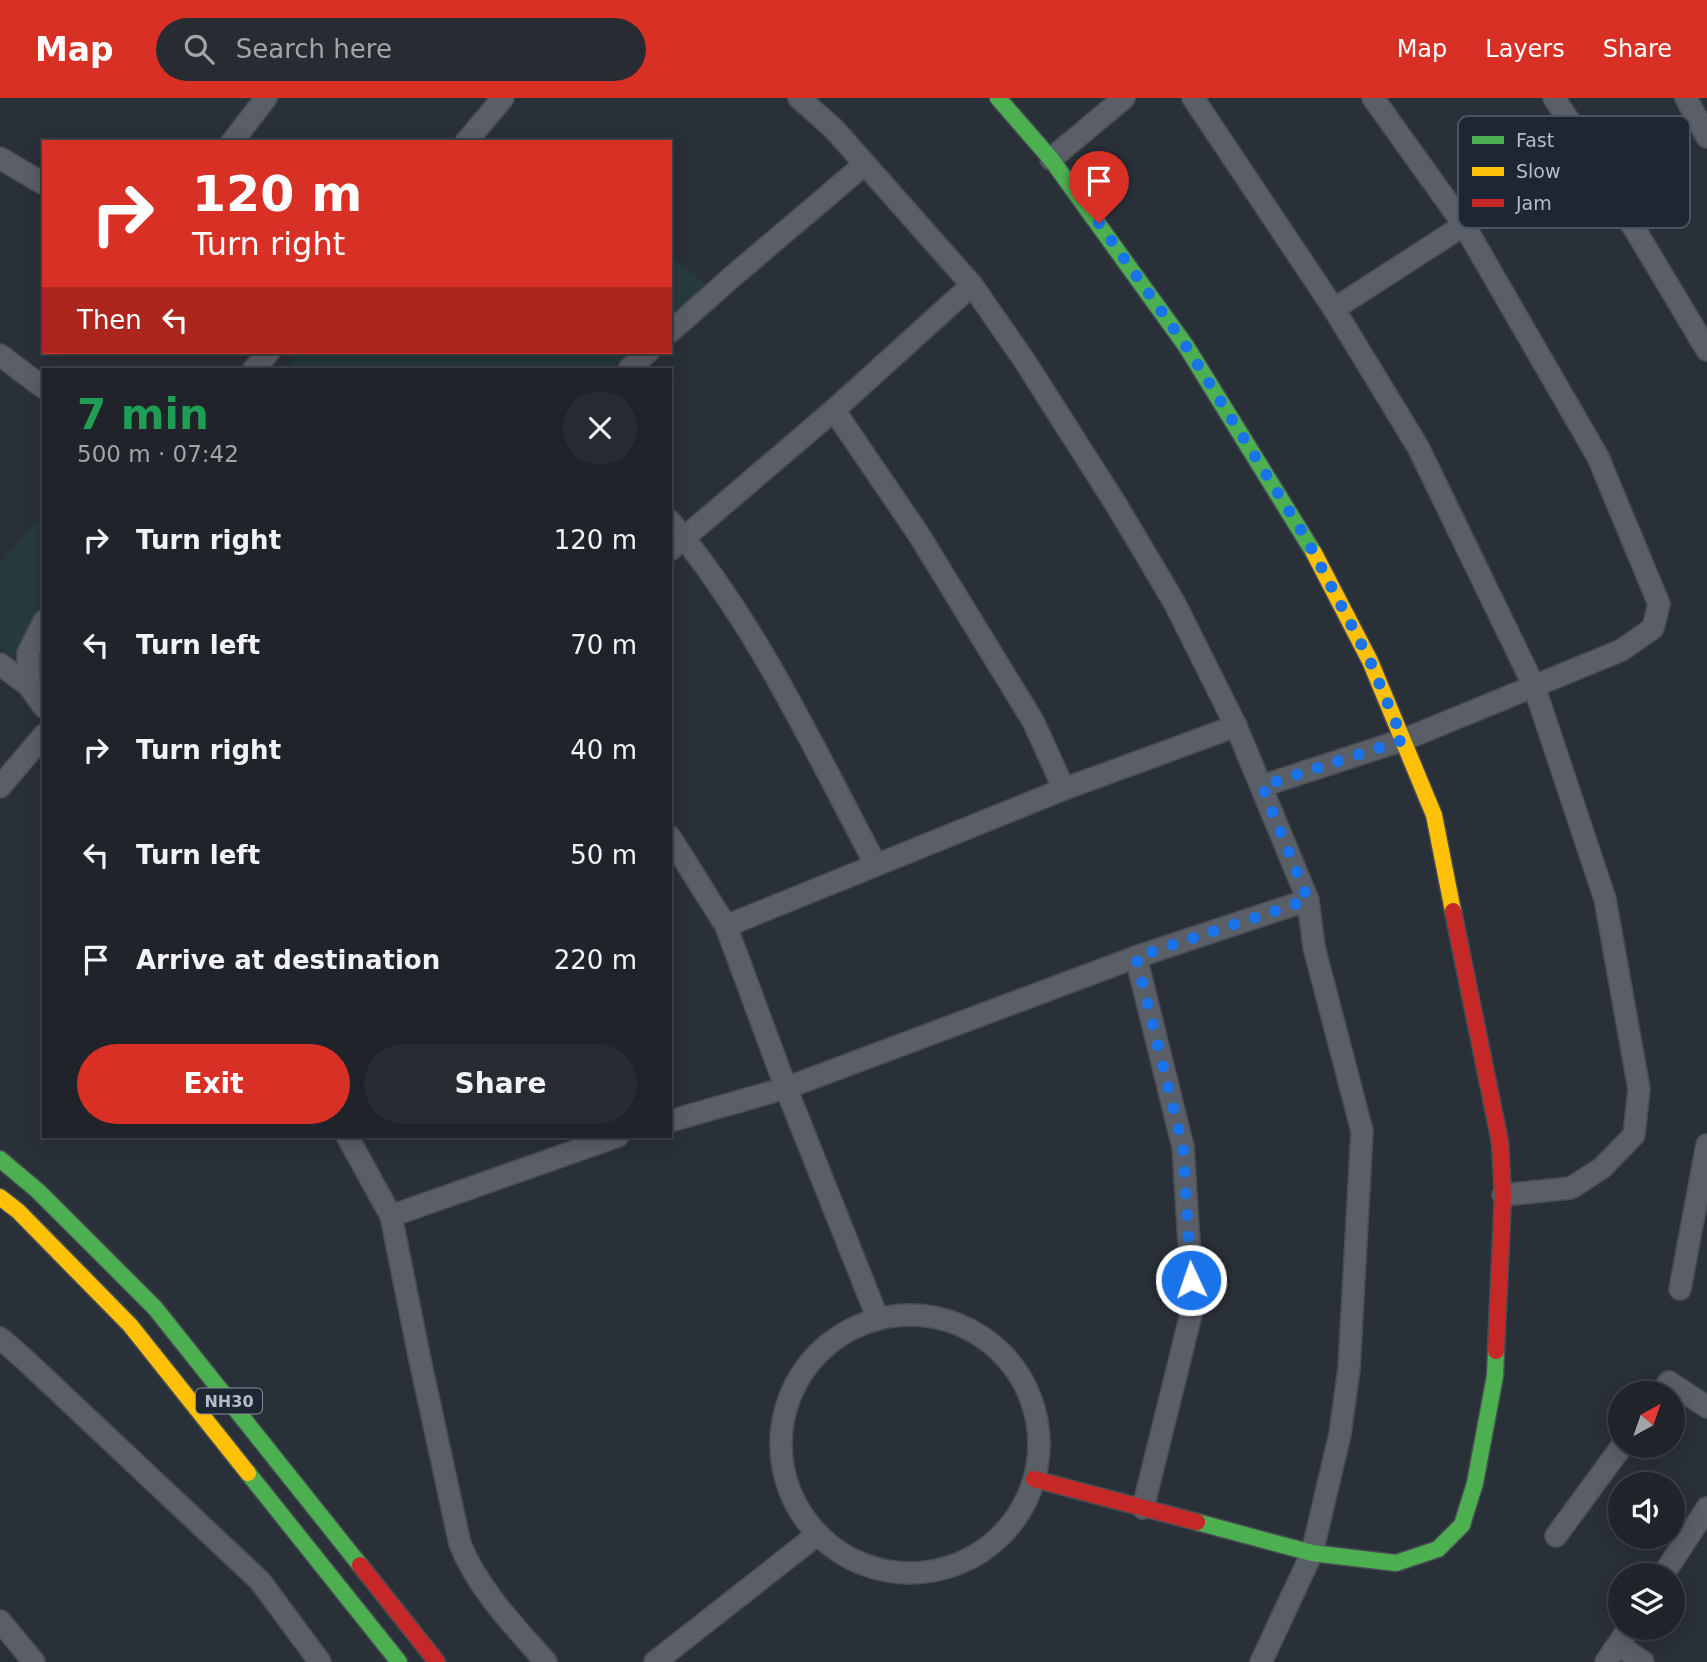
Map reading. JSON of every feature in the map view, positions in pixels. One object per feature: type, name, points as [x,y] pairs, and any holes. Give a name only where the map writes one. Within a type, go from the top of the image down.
[{"type":"main road","points":[[998,98],[1051,159],[1186,346],[1306,538],[1370,661],[1434,815],[1500,1143],[1503,1195],[1494,1376],[1475,1483],[1462,1525],[1438,1549],[1396,1563],[1312,1553],[1034,1479]]},
{"type":"main road","name":"NH30","points":[[0,1159],[38,1191],[155,1308],[437,1662]]},
{"type":"main road","name":"NH30","points":[[0,1196],[130,1325],[399,1662]]},
{"type":"street","points":[[234,140],[266,98]]},
{"type":"street","points":[[468,140],[503,98]]},
{"type":"street","points":[[799,98],[834,129],[972,285],[1024,360],[1174,602],[1236,726],[1308,900],[1314,947],[1362,1131],[1349,1370],[1340,1434],[1312,1553],[1261,1662]]},
{"type":"street","points":[[1051,159],[1124,98]]},
{"type":"street","points":[[1194,98],[1334,309],[1418,447],[1534,686],[1605,899],[1639,1089],[1634,1135],[1602,1168],[1571,1188],[1503,1195]]},
{"type":"street","points":[[1373,98],[1458,217]]},
{"type":"street","points":[[1554,98],[1566,116]]},
{"type":"street","points":[[1686,98],[1707,137]]},
{"type":"street","points":[[0,158],[42,183]]},
{"type":"street","points":[[672,330],[865,164]]},
{"type":"street","points":[[1334,309],[1459,228]]},
{"type":"street","points":[[1262,786],[1403,740],[1622,650],[1653,628],[1659,604],[1598,457],[1466,228]]},
{"type":"street","points":[[1634,228],[1707,350]]},
{"type":"street","points":[[678,544],[834,410],[972,285]]},
{"type":"street","points":[[255,368],[267,354]]},
{"type":"street","points":[[630,368],[646,354]]},
{"type":"street","points":[[0,355],[42,386]]},
{"type":"street","points":[[834,410],[919,535],[998,663],[1033,721],[1064,789]]},
{"type":"street","points":[[672,527],[678,544],[762,650],[876,865]]},
{"type":"street","points":[[29,686],[28,653],[42,625]]},
{"type":"street","points":[[0,664],[29,686],[42,704]]},
{"type":"street","points":[[726,926],[1064,789],[1236,726]]},
{"type":"street","points":[[0,787],[42,737]]},
{"type":"street","points":[[672,840],[726,926],[786,1088],[878,1319]]},
{"type":"street","points":[[672,1120],[786,1088],[1136,957],[1308,900]]},
{"type":"street","points":[[1136,957],[1183,1147],[1193,1306],[1143,1508]]},
{"type":"street","points":[[349,1138],[391,1216],[460,1544],[468,1563],[507,1619],[546,1662]]},
{"type":"street","points":[[391,1216],[608,1138]]},
{"type":"street","points":[[1680,1289],[1704,1179],[1707,1145]]},
{"type":"street","points":[[916,1316],[954,1323],[987,1342],[1002,1355],[1024,1386],[1032,1404],[1038,1441],[1034,1479],[1018,1514],[1006,1530],[977,1554],[942,1569],[904,1573],[866,1565],[848,1557],[818,1534],[795,1502],[788,1485],[781,1447],[786,1409],[792,1391],[813,1359],[842,1334],[878,1319],[916,1316]]},
{"type":"street","points":[[0,1338],[260,1581],[320,1662]]},
{"type":"street","points":[[1685,1393],[1707,1407]]},
{"type":"street","points":[[1556,1536],[1613,1458]]},
{"type":"street","points":[[1671,1563],[1707,1508]]},
{"type":"street","points":[[655,1662],[818,1534]]},
{"type":"street","points":[[0,1621],[34,1662]]},
{"type":"street","points":[[1618,1645],[1643,1662]]},
{"type":"green space","points":[[672,258],[706,284],[672,315]]},
{"type":"green space","points":[[298,354],[630,354],[614,368],[287,368]]},
{"type":"green space","points":[[42,515],[42,632],[17,660],[0,646],[0,564]]},
{"type":"traffic: fast","points":[[998,98],[1051,159],[1186,346],[1314,553]]},
{"type":"traffic: fast","points":[[0,1159],[38,1191],[155,1308],[360,1565]]},
{"type":"traffic: fast","points":[[1197,1522],[1312,1553],[1396,1563],[1438,1549],[1462,1525],[1475,1483],[1495,1376],[1496,1351]]},
{"type":"traffic: fast","points":[[248,1473],[399,1662]]},
{"type":"traffic: slow","points":[[1314,553],[1370,661],[1434,815],[1453,911]]},
{"type":"traffic: slow","points":[[0,1197],[18,1211],[130,1325],[248,1473]]},
{"type":"traffic: jam","points":[[1453,911],[1500,1142],[1503,1195],[1496,1351]]},
{"type":"traffic: jam","points":[[1034,1479],[1197,1522]]},
{"type":"traffic: jam","points":[[360,1565],[437,1662]]},
{"type":"route","points":[[1099,223],[1186,346],[1306,538],[1370,661],[1403,740],[1262,786],[1308,900],[1136,957],[1183,1147],[1191,1280]]}]
